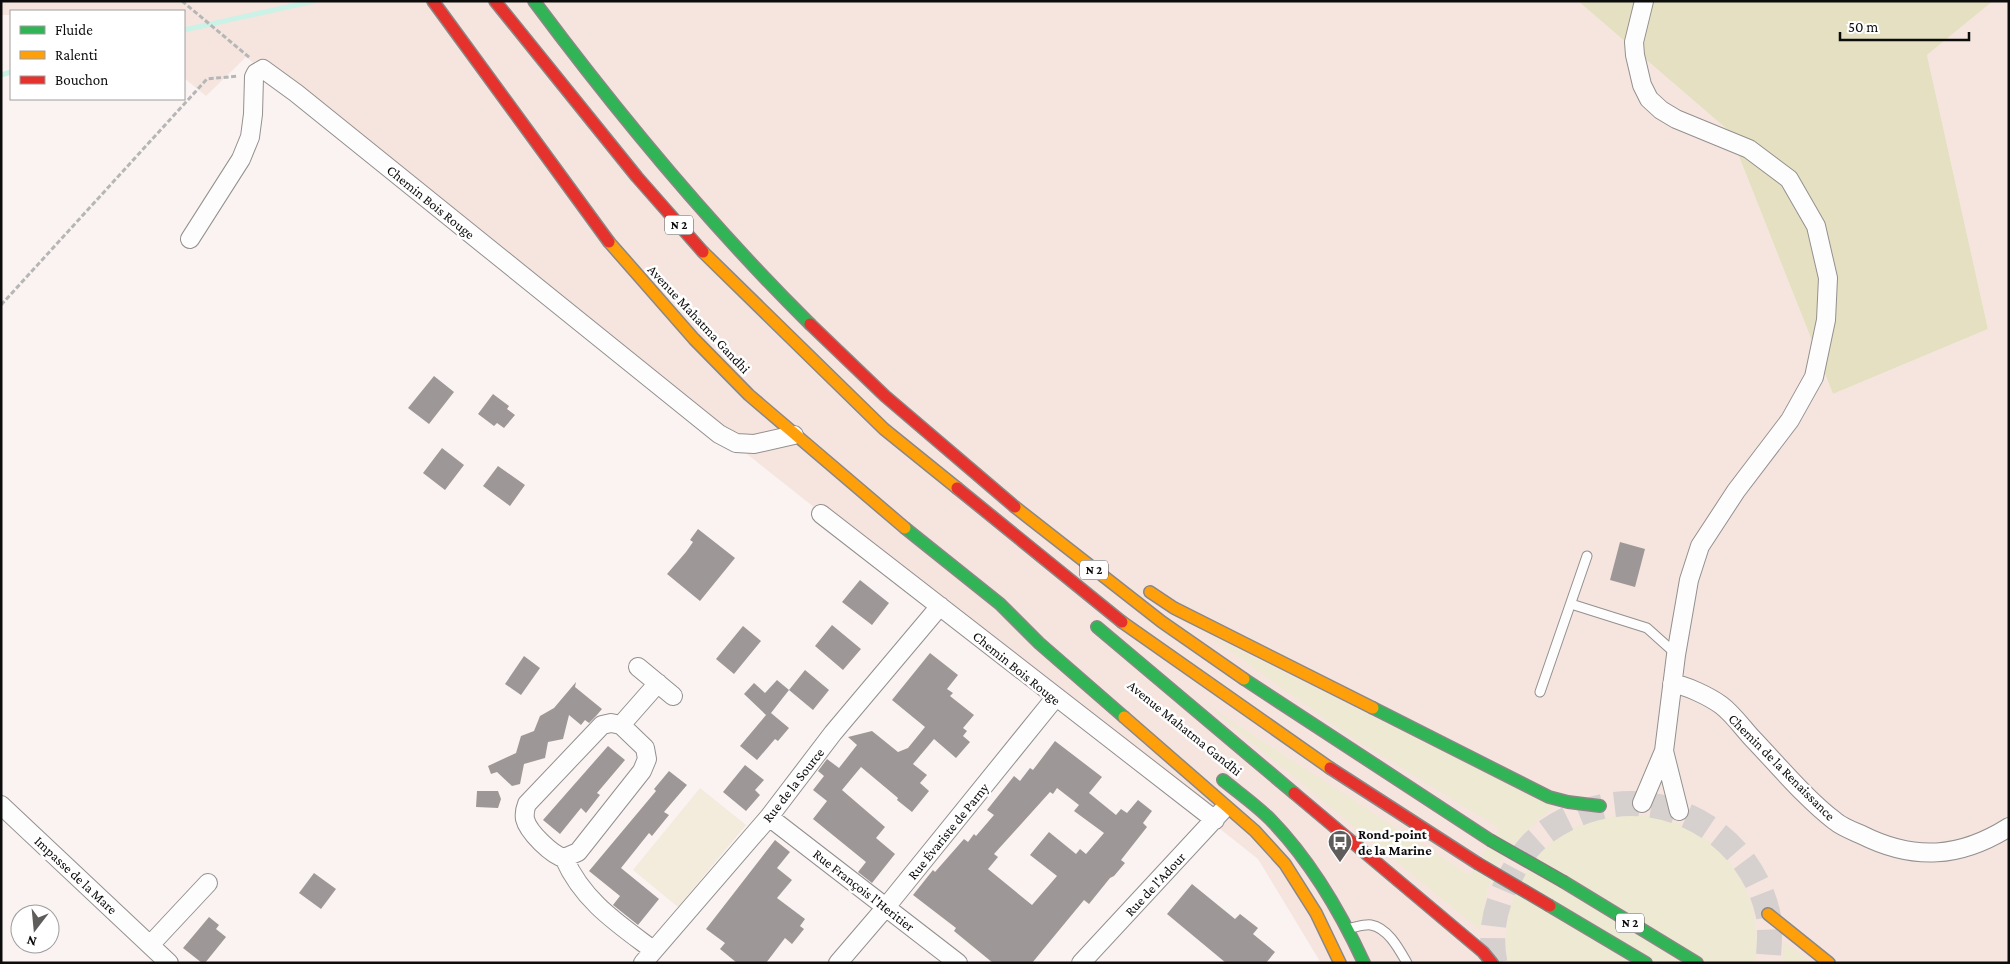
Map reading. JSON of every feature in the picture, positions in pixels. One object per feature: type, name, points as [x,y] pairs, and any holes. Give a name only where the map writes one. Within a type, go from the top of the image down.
[{"type":"main road","name":"Avenue Mahatma Gandhi","points":[[433,1],[603,236],[694,339],[749,395],[794,435],[1000,604],[1039,643],[1255,830],[1285,864],[1316,913],[1340,963]]},
{"type":"main road","name":"N 2","points":[[496,1],[636,177],[713,263],[884,429],[1135,633],[1314,758],[1477,863],[1646,963]]},
{"type":"main road","name":"N 2","points":[[534,1],[588,74],[738,250],[831,344],[936,440],[1040,528],[1155,617],[1327,736],[1490,840],[1564,882],[1697,963]]},
{"type":"main road","points":[[738,250],[870,365]]},
{"type":"main road","points":[[884,429],[914,467]]},
{"type":"main road","points":[[1141,586],[1174,608],[1550,797],[1568,802],[1600,806]]},
{"type":"main road","name":"Avenue Mahatma Gandhi","points":[[1000,604],[1015,612],[1080,663]]},
{"type":"main road","points":[[1089,620],[1483,952],[1492,963]]},
{"type":"main road","name":"Avenue Mahatma Gandhi","points":[[1212,770],[1269,818],[1283,833],[1314,874],[1348,928],[1364,963]]},
{"type":"main road","name":"Avenue Mahatma Gandhi","points":[[1228,805],[1242,808],[1250,813],[1306,876],[1329,898]]},
{"type":"main road","name":"Avenue Mahatma Gandhi","points":[[1316,913],[1336,930],[1350,963]]},
{"type":"main road","points":[[1768,914],[1829,963]]},
{"type":"street","points":[[1642,803],[1664,751],[1676,654],[1689,580],[1700,546],[1736,491],[1790,420],[1814,377],[1826,320],[1828,278],[1816,226],[1789,179],[1749,150],[1676,119],[1661,110],[1649,99],[1642,85],[1634,55],[1634,42],[1644,1]]},
{"type":"street","name":"Chemin Bois Rouge","points":[[254,77],[259,70],[266,70],[719,434],[736,443],[754,444],[794,435]]},
{"type":"street","points":[[190,239],[241,159],[250,137],[254,77]]},
{"type":"street","name":"Chemin Bois Rouge","points":[[820,514],[1214,820]]},
{"type":"street","name":"Rue de la Source","points":[[648,956],[769,817],[833,733],[940,606]]},
{"type":"street","points":[[638,667],[673,696]]},
{"type":"street","points":[[620,725],[658,683]]},
{"type":"street","name":"Chemin de la Renaissance","points":[[1672,684],[1680,684],[1721,705],[1795,784],[1836,822],[1882,846],[1904,852],[1927,853],[1960,850],[1991,838],[2009,827]]},
{"type":"street","name":"Rue Évariste de Parny","points":[[838,963],[886,907],[1055,698]]},
{"type":"street","points":[[611,723],[620,725],[645,748],[647,759],[642,771],[578,852],[564,858],[550,852],[529,828],[524,812],[528,804],[602,725],[611,723]]},
{"type":"street","points":[[1664,751],[1679,811]]},
{"type":"street","name":"Impasse de la Mare","points":[[1,805],[169,963]]},
{"type":"street","name":"Rue de l'Adour","points":[[1081,963],[1228,805]]},
{"type":"street","name":"Rue François l'Heritier","points":[[769,817],[958,963]]},
{"type":"street","points":[[564,858],[581,889],[648,956]]},
{"type":"street","points":[[150,945],[208,883]]},
{"type":"lane","points":[[1540,692],[1588,556]]},
{"type":"lane","points":[[1571,604],[1647,628],[1676,654]]},
{"type":"lane","points":[[1329,940],[1336,930],[1370,925],[1382,931],[1393,940],[1407,963]]},
{"type":"path","points":[[182,1],[235,45]]},
{"type":"path","points":[[1,305],[207,78],[254,77]]},
{"type":"shaded area","points":[[1,1],[1578,1],[1729,131],[1833,394],[1988,329],[1927,55],[1993,1],[2009,1],[2009,963],[1321,963],[1258,859],[246,57],[206,96],[185,79],[185,10],[10,10],[10,15],[1,15]]},
{"type":"shaded area","points":[[1578,1],[1993,1],[1927,55],[1988,329],[1833,394],[1729,131]]},
{"type":"shaded area","points":[[1208,635],[1554,807],[1515,843],[1499,863],[1485,898],[1480,930],[1204,703],[1470,876],[1499,828],[1342,731]]},
{"type":"shaded area","points":[[700,788],[746,825],[678,907],[633,870]]},
{"type":"shaded area","points":[[1625,815],[1651,816],[1677,823],[1697,833],[1729,861],[1741,879],[1755,919],[1757,941],[1755,963],[1508,963],[1507,923],[1512,904],[1528,868],[1540,853],[1572,829],[1598,819]]},
{"type":"shaded area","points":[[1784,942],[1812,963],[1782,963]]},
{"type":"building","points":[[434,376],[454,392],[429,424],[408,408]]},
{"type":"building","points":[[493,394],[509,406],[507,409],[515,415],[504,428],[497,423],[494,426],[478,414]]},
{"type":"building","points":[[442,448],[464,465],[445,490],[423,473]]},
{"type":"building","points":[[498,466],[525,485],[510,506],[483,486]]},
{"type":"building","points":[[698,529],[735,558],[700,601],[667,574],[693,542],[690,540]]},
{"type":"building","points":[[1620,542],[1645,549],[1635,587],[1610,580]]},
{"type":"building","points":[[860,580],[889,603],[872,625],[842,602]]},
{"type":"building","points":[[832,625],[861,649],[843,670],[815,646]]},
{"type":"building","points":[[743,626],[761,641],[734,674],[716,659]]},
{"type":"building","points":[[930,653],[958,675],[947,689],[953,693],[950,696],[974,715],[963,728],[967,731],[963,736],[970,742],[956,758],[934,739],[913,764],[927,775],[920,783],[929,791],[912,812],[861,767],[842,790],[885,827],[876,838],[895,854],[872,883],[858,872],[866,862],[813,819],[827,801],[813,790],[824,776],[818,771],[827,759],[839,768],[857,745],[848,737],[872,731],[898,752],[908,748],[925,727],[892,700]]},
{"type":"building","points":[[524,656],[540,668],[521,695],[505,684]]},
{"type":"building","points":[[805,670],[829,690],[813,710],[789,690]]},
{"type":"building","points":[[777,680],[789,690],[771,713],[789,728],[778,741],[775,739],[757,760],[740,746],[766,715],[744,694],[754,683],[765,693]]},
{"type":"building","points":[[576,682],[575,687],[602,709],[596,716],[589,723],[585,720],[581,725],[569,715],[563,739],[548,742],[545,758],[524,764],[520,784],[512,786],[497,772],[491,774],[488,766],[516,753],[521,736],[534,731],[540,716],[554,708]]},
{"type":"building","points":[[1055,741],[1102,777],[1089,793],[1116,815],[1121,809],[1127,813],[1138,800],[1152,811],[1143,823],[1147,827],[1121,860],[1125,863],[1089,904],[1084,900],[1032,963],[993,963],[954,931],[956,928],[913,895],[933,870],[935,872],[964,839],[968,842],[974,834],[976,836],[994,815],[987,810],[1014,776],[1020,781],[1030,768],[1033,770]],"holes":[[[1057,788],[1079,805],[1074,811],[1104,833],[1086,854],[1080,849],[1076,854],[1049,832],[1030,855],[1057,876],[1032,905],[988,869],[998,857],[994,854],[1050,792],[1053,794]]]},
{"type":"building","points":[[608,746],[625,760],[597,793],[600,795],[586,813],[581,808],[560,834],[543,820]]},
{"type":"building","points":[[745,765],[764,780],[755,790],[760,795],[746,811],[723,792]]},
{"type":"building","points":[[669,771],[687,785],[664,812],[669,815],[652,836],[649,833],[621,868],[659,899],[638,925],[613,905],[620,896],[589,871],[656,791],[654,789]]},
{"type":"building","points":[[477,791],[498,791],[501,799],[498,808],[476,807]]},
{"type":"building","points":[[775,840],[790,852],[777,868],[792,880],[777,898],[805,919],[800,926],[804,929],[792,944],[785,938],[766,963],[737,963],[720,949],[725,943],[706,929]]},
{"type":"building","points":[[314,873],[336,889],[321,909],[299,893]]},
{"type":"building","points":[[1192,884],[1235,919],[1240,914],[1258,928],[1253,934],[1275,952],[1266,963],[1226,963],[1167,914]]},
{"type":"building","points":[[209,917],[219,925],[216,929],[226,937],[205,963],[202,963],[183,948]]},
{"type":"waterway","points":[[185,30],[314,1]]},
{"type":"waterway","points":[[1,75],[10,72]]},
{"type":"tunnel","points":[[1495,963],[1493,930],[1500,899],[1509,879],[1529,847],[1541,835],[1571,817],[1586,811],[1615,804],[1645,804],[1673,810],[1700,822],[1723,839],[1743,860],[1758,885],[1769,920],[1768,963]]},
{"type":"traffic: fast","points":[[534,1],[666,168],[736,247],[810,324]]},
{"type":"traffic: fast","points":[[905,528],[1000,604],[1039,643],[1124,717]]},
{"type":"traffic: fast","points":[[1097,627],[1294,793]]},
{"type":"traffic: fast","points":[[1244,679],[1490,840]]},
{"type":"traffic: fast","points":[[1373,708],[1549,797],[1568,802],[1600,806]]},
{"type":"traffic: fast","points":[[1223,780],[1265,814],[1299,852],[1335,906],[1364,963]]},
{"type":"traffic: fast","points":[[1490,840],[1564,882]]},
{"type":"traffic: fast","points":[[1564,882],[1697,963]]},
{"type":"traffic: fast","points":[[1550,906],[1646,963]]},
{"type":"traffic: slow","points":[[609,242],[694,339],[749,395],[905,528]]},
{"type":"traffic: slow","points":[[703,252],[884,429],[957,488]]},
{"type":"traffic: slow","points":[[1015,507],[1162,622],[1244,679]]},
{"type":"traffic: slow","points":[[1150,592],[1174,608],[1373,708]]},
{"type":"traffic: slow","points":[[1122,622],[1330,768]]},
{"type":"traffic: slow","points":[[1124,717],[1255,831],[1285,864],[1316,913],[1340,963]]},
{"type":"traffic: slow","points":[[1768,914],[1829,963]]},
{"type":"traffic: jam","points":[[433,1],[609,242]]},
{"type":"traffic: jam","points":[[495,1],[637,177],[703,252]]},
{"type":"traffic: jam","points":[[810,324],[885,396],[1015,507]]},
{"type":"traffic: jam","points":[[957,488],[1122,622]]},
{"type":"traffic: jam","points":[[1330,768],[1477,863]]},
{"type":"traffic: jam","points":[[1294,793],[1483,952],[1492,963]]},
{"type":"traffic: jam","points":[[1477,863],[1550,906]]},
{"type":"place","name":"Rond-point de la Marine","points":[[1340,863]]}]
